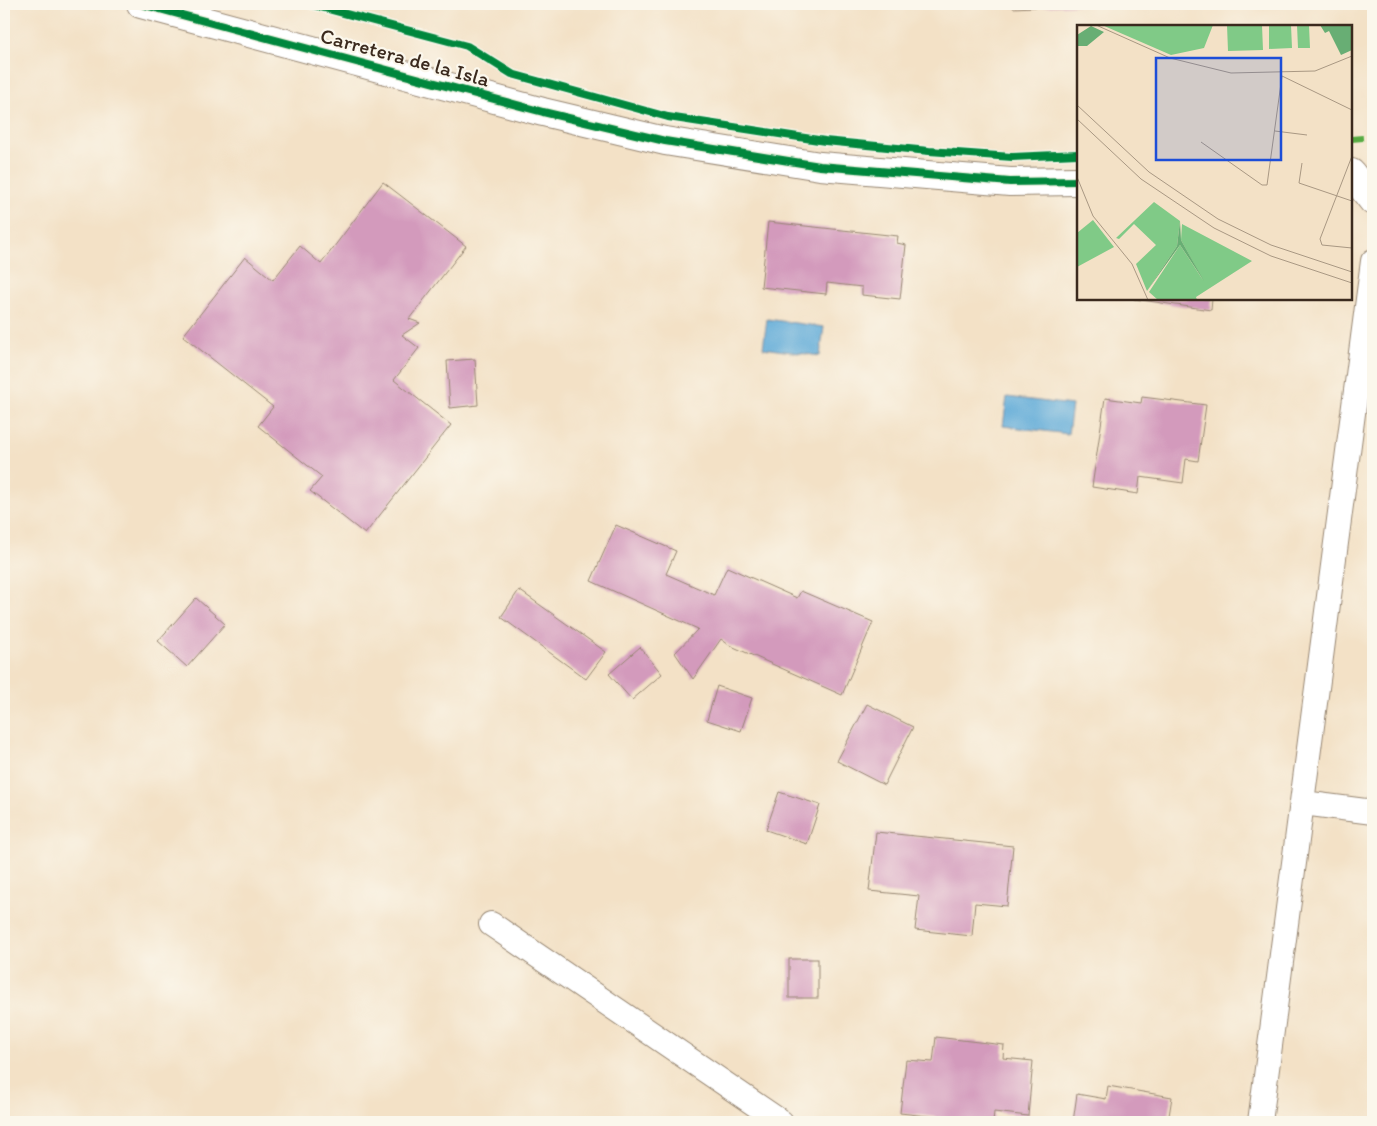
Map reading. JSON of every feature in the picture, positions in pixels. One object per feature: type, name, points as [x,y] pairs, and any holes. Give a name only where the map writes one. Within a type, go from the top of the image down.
[{"type":"street","name":"Carretera de la Isla","points":[[141,4],[543,112],[665,141],[820,166],[1010,182],[1077,181]]},
{"type":"street","points":[[1352,173],[1373,172]]},
{"type":"street","points":[[1352,174],[1373,201]]},
{"type":"lane","points":[[1260,1122],[1373,261]]},
{"type":"lane","points":[[1303,803],[1373,812]]},
{"type":"lane","points":[[491,924],[781,1122]]},
{"type":"water","points":[[767,319],[824,327],[820,356],[763,348]]},
{"type":"water","points":[[1007,397],[1072,405],[1068,434],[1003,426]]},
{"type":"building","points":[[1013,4],[1078,4],[1078,5],[1013,8]]},
{"type":"building","points":[[383,182],[466,246],[409,319],[420,323],[402,335],[419,348],[394,380],[451,425],[365,534],[310,491],[322,477],[258,426],[273,407],[183,336],[245,257],[273,280],[300,246],[321,264]]},
{"type":"building","points":[[768,222],[898,236],[897,243],[906,245],[900,299],[862,295],[862,287],[827,283],[826,294],[761,287]]},
{"type":"building","points":[[1141,300],[1212,300],[1211,310]]},
{"type":"building","points":[[475,359],[478,405],[450,408],[447,361]]},
{"type":"building","points":[[1142,397],[1206,405],[1198,461],[1186,459],[1183,483],[1140,477],[1138,494],[1092,487],[1105,398],[1141,403]]},
{"type":"building","points":[[616,525],[676,551],[666,574],[714,595],[727,567],[797,598],[801,591],[873,622],[842,695],[729,645],[721,639],[693,679],[675,653],[698,629],[591,581]]},
{"type":"building","points":[[519,590],[606,652],[586,679],[501,617]]},
{"type":"building","points":[[196,598],[225,624],[187,667],[158,641]]},
{"type":"building","points":[[640,647],[662,674],[632,700],[609,674]]},
{"type":"building","points":[[717,686],[752,698],[741,731],[707,720]]},
{"type":"building","points":[[867,704],[913,727],[884,785],[837,761]]},
{"type":"building","points":[[779,792],[820,805],[807,844],[766,830]]},
{"type":"building","points":[[876,832],[1013,846],[1007,906],[975,903],[972,936],[915,930],[919,896],[869,891]]},
{"type":"building","points":[[789,959],[818,959],[818,998],[789,998]]},
{"type":"building","points":[[936,1037],[1004,1045],[1003,1058],[1033,1061],[1028,1116],[994,1112],[993,1122],[982,1122],[900,1113],[906,1060],[933,1062]]},
{"type":"building","points":[[1108,1086],[1172,1097],[1168,1122],[1073,1122],[1077,1094],[1106,1099]]},
{"type":"marked path","points":[[1352,139],[1373,137]]},
{"type":"cycle path","points":[[141,4],[543,112],[665,141],[820,166],[1010,182],[1077,181]]},
{"type":"cycle path","points":[[309,4],[467,46],[512,74],[668,117],[825,141],[929,151],[1012,157],[1077,154]]}]
